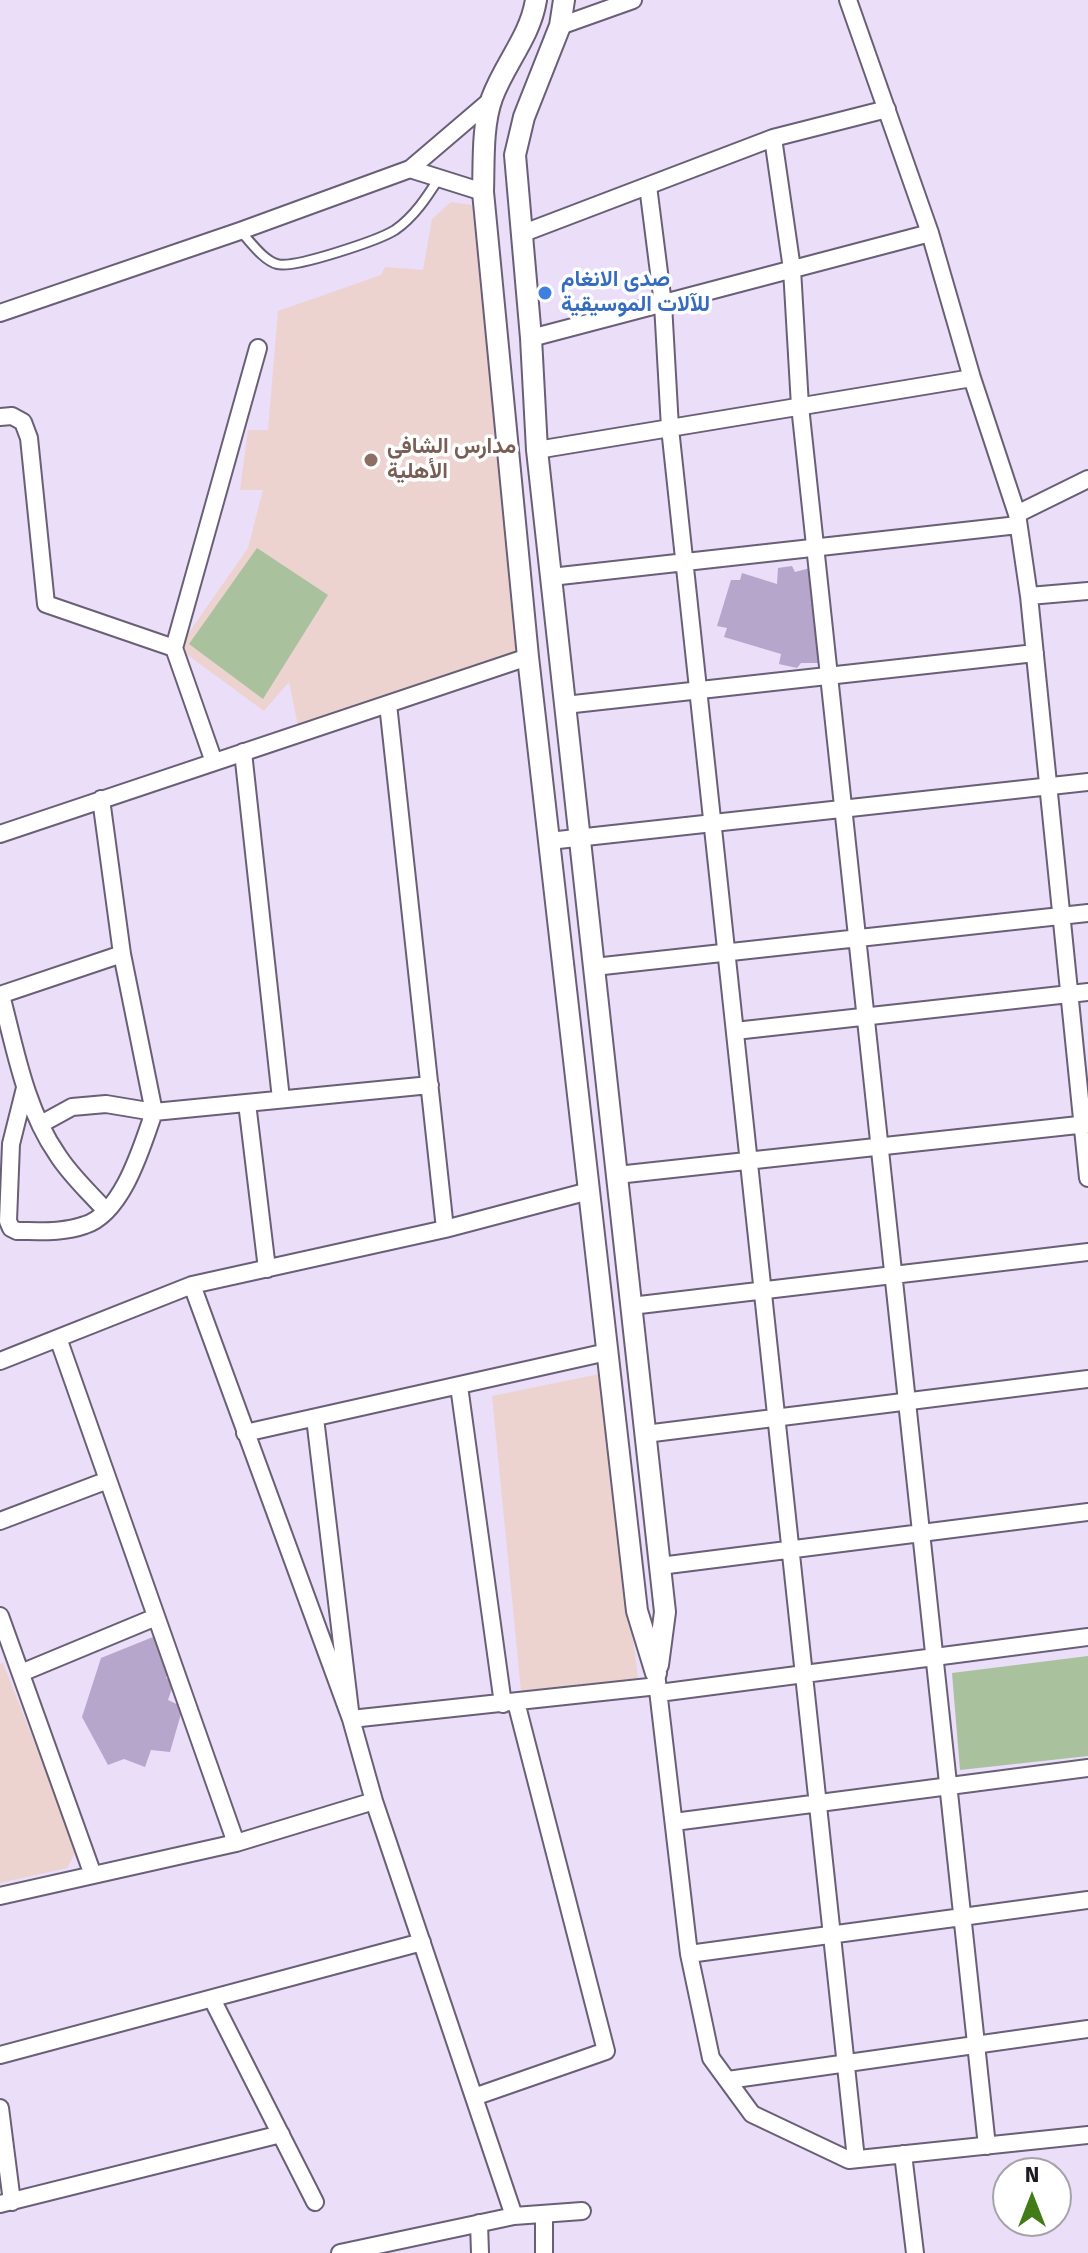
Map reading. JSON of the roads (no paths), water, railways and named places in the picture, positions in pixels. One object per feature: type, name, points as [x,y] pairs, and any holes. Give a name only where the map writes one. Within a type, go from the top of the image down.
[{"type":"street","points":[[536,0],[533,20],[492,99],[483,192],[528,657],[637,1611],[658,1684],[689,1954],[711,2058],[752,2114],[849,2160],[1088,2135]]},
{"type":"street","points":[[560,26],[564,0]]},
{"type":"street","points":[[573,0],[524,117],[515,155],[537,450],[665,1612],[658,1684]]},
{"type":"street","points":[[560,26],[633,0]]},
{"type":"street","points":[[848,0],[930,233],[972,378],[1018,519],[1029,596],[1085,1124],[1088,1178]]},
{"type":"street","points":[[0,313],[410,169],[492,99]]},
{"type":"street","points":[[521,234],[773,138],[887,109]]},
{"type":"street","points":[[773,138],[792,269],[800,406],[987,2146]]},
{"type":"street","points":[[410,169],[483,192]]},
{"type":"street","points":[[648,186],[663,304],[670,428],[856,2159]]},
{"type":"street","points":[[531,338],[930,233]]},
{"type":"street","points":[[214,762],[174,648],[258,348]]},
{"type":"street","points":[[537,450],[972,378]]},
{"type":"street","points":[[0,417],[12,416],[23,422],[29,438],[46,604],[174,648]]},
{"type":"street","points":[[551,577],[816,548],[1018,519],[1088,479]]},
{"type":"street","points":[[1029,596],[1088,591]]},
{"type":"street","points":[[565,705],[1035,653]]},
{"type":"street","points":[[0,834],[528,657]]},
{"type":"street","points":[[388,704],[445,1229]]},
{"type":"street","points":[[243,752],[281,1099]]},
{"type":"street","points":[[549,841],[1088,782]]},
{"type":"street","points":[[25,1088],[11,1144],[8,1221],[11,1228],[17,1231],[61,1230],[88,1225],[106,1211],[133,1172],[154,1112],[122,954],[101,799]]},
{"type":"street","points":[[594,967],[1088,913]]},
{"type":"street","points":[[106,1211],[57,1154],[41,1124],[25,1088],[0,995],[122,954]]},
{"type":"street","points":[[735,1031],[1088,992]]},
{"type":"street","points":[[41,1124],[72,1107],[106,1104],[154,1112],[430,1085]]},
{"type":"street","points":[[247,1103],[267,1269]]},
{"type":"street","points":[[617,1175],[1085,1124]]},
{"type":"street","points":[[0,1361],[192,1285],[445,1229],[589,1191]]},
{"type":"street","points":[[631,1306],[1088,1252]]},
{"type":"street","points":[[192,1285],[351,1719],[374,1801],[514,2216]]},
{"type":"street","points":[[58,1338],[236,1843]]},
{"type":"street","points":[[245,1433],[607,1352]]},
{"type":"street","points":[[645,1434],[1088,1379]]},
{"type":"street","points":[[459,1386],[510,1703],[606,2051],[474,2097]]},
{"type":"street","points":[[315,1418],[351,1719]]},
{"type":"street","points":[[0,1521],[108,1480]]},
{"type":"street","points":[[660,1566],[1088,1512]]},
{"type":"street","points":[[0,1616],[3,1635],[21,1673],[93,1875]]},
{"type":"street","points":[[21,1673],[156,1617]]},
{"type":"street","points":[[351,1719],[658,1684],[804,1675],[1088,1637]]},
{"type":"street","points":[[674,1822],[1088,1768]]},
{"type":"street","points":[[0,1896],[236,1843],[374,1801]]},
{"type":"street","points":[[689,1954],[1088,1900]]},
{"type":"street","points":[[0,2055],[422,1942]]},
{"type":"street","points":[[212,1999],[315,2202]]},
{"type":"street","points":[[728,2080],[1088,2029]]},
{"type":"street","points":[[0,2108],[6,2203],[281,2134]]},
{"type":"street","points":[[903,2154],[915,2253]]},
{"type":"street","points":[[340,2253],[514,2216],[582,2211]]},
{"type":"street","points":[[544,2214],[544,2253]]},
{"type":"street","points":[[479,2223],[480,2253]]},
{"type":"lane","points":[[240,231],[269,260],[279,265],[298,265],[393,231],[424,202],[439,178]]},
{"type":"place","name":"صدى الانغام للآلات الموسيقية","points":[[545,293]]},
{"type":"place","name":"مدارس الشافي الأهلية","points":[[371,460]]}]
